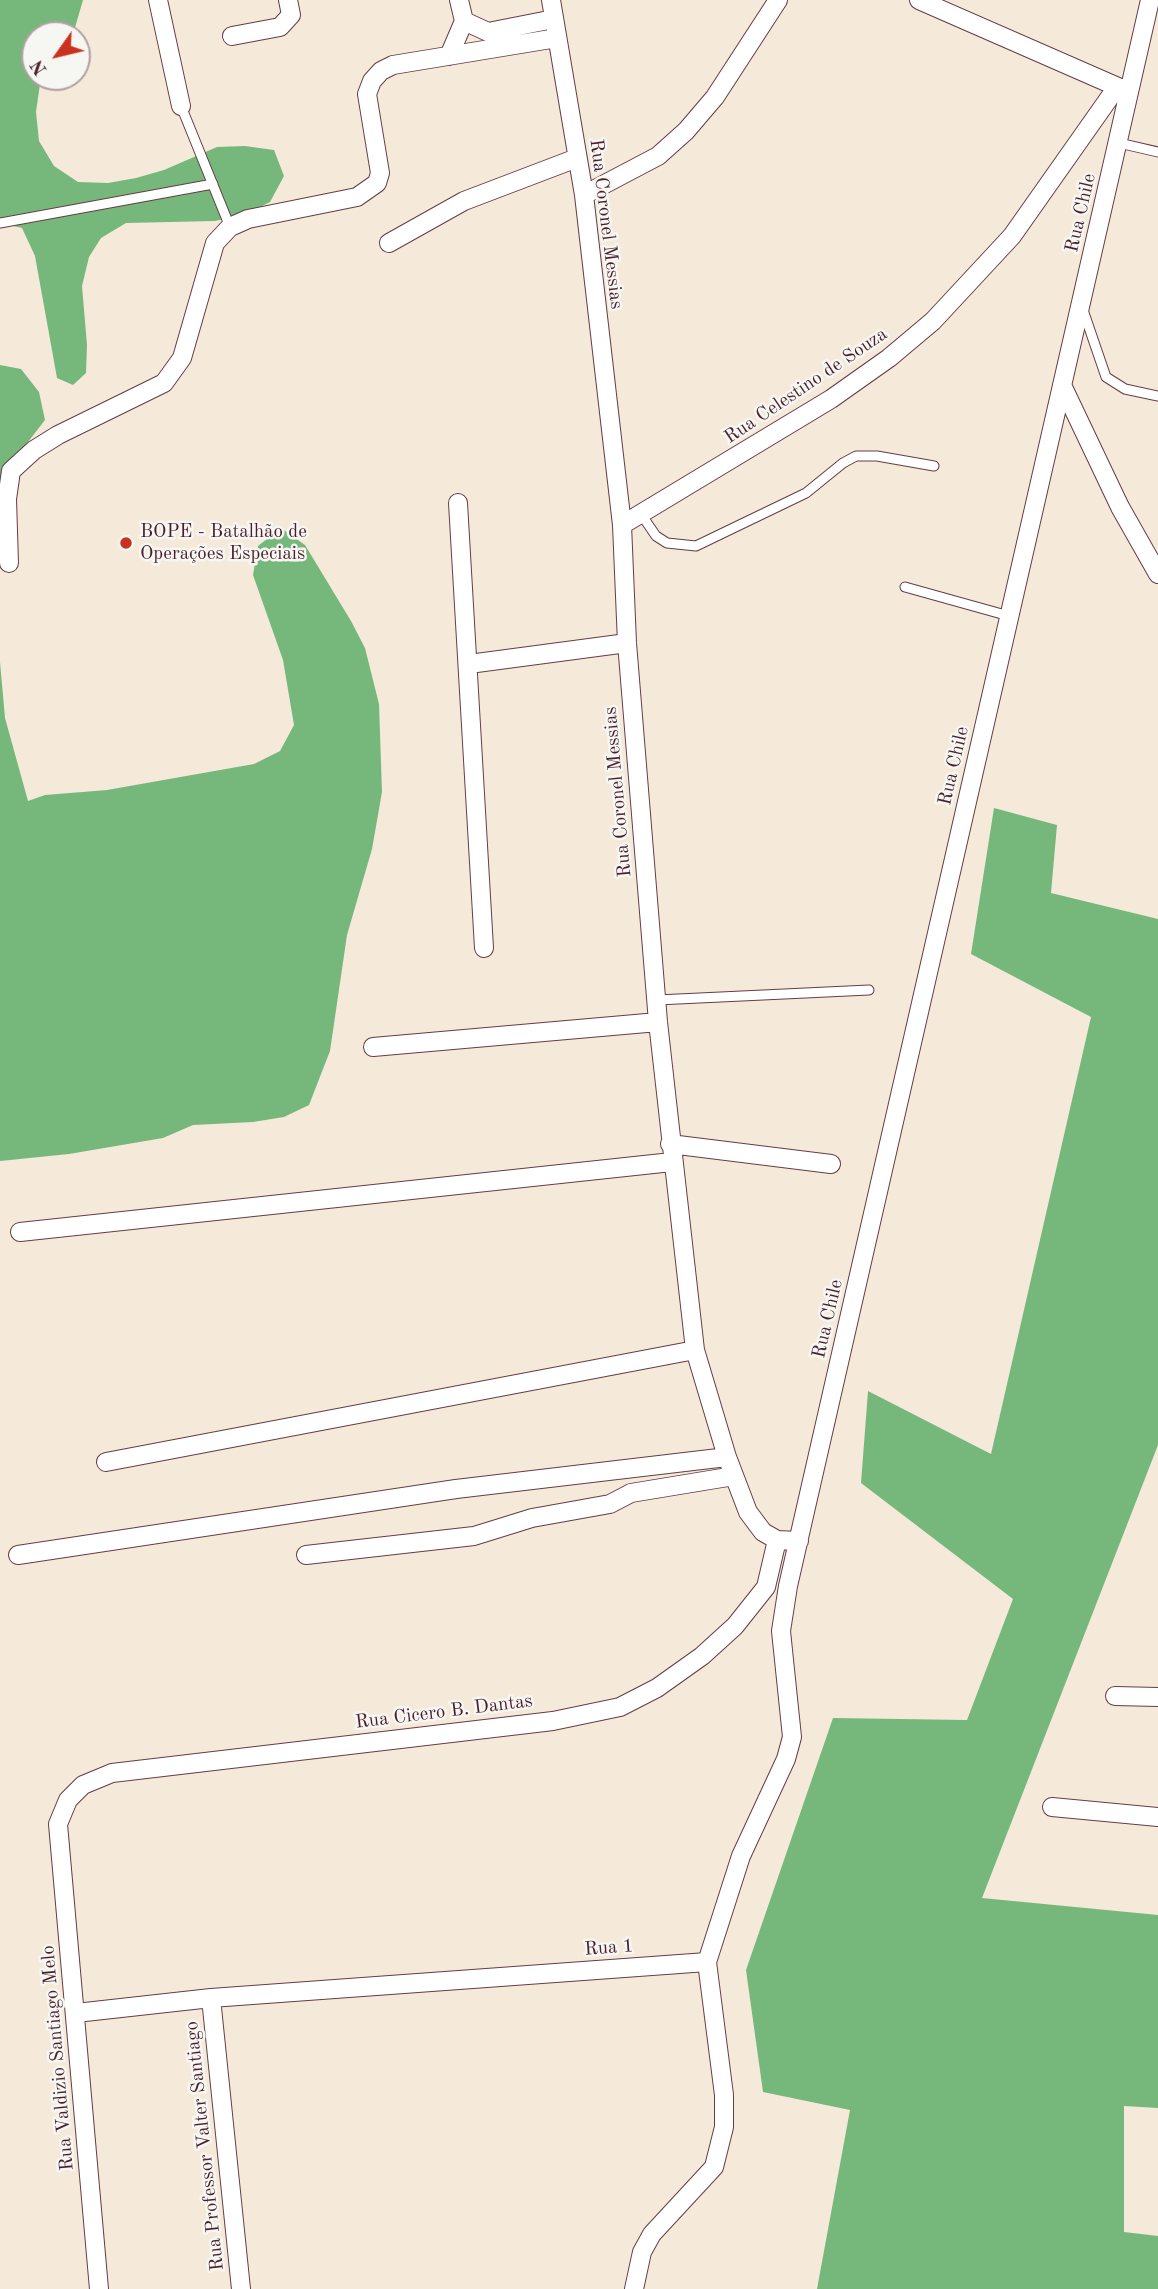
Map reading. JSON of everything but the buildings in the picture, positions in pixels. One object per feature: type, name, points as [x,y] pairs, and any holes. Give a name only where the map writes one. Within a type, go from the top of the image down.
[{"type":"street","points":[[158,0],[181,106]]},
{"type":"street","points":[[232,36],[280,27],[291,15],[288,0]]},
{"type":"street","points":[[449,55],[464,21],[459,0]]},
{"type":"street","name":"Rua Coronel Messias","points":[[551,0],[583,195],[622,525],[627,643],[658,1022],[695,1350],[727,1457],[748,1512],[763,1532],[777,1541]]},
{"type":"street","points":[[583,195],[658,156],[686,131],[715,97],[778,0]]},
{"type":"street","points":[[919,0],[1124,90]]},
{"type":"street","name":"Rua Chile","points":[[799,1541],[1119,143],[1124,90],[1150,0]]},
{"type":"street","points":[[464,21],[488,32],[554,19]]},
{"type":"street","points":[[9,563],[8,499],[11,471],[34,450],[58,435],[164,383],[182,358],[215,243],[230,227],[248,219],[356,197],[369,192],[377,183],[380,173],[367,108],[367,94],[372,81],[393,65],[557,38]]},
{"type":"street","name":"Rua Celestino de Souza","points":[[622,525],[831,399],[889,358],[933,321],[1012,236],[1124,90]]},
{"type":"street","points":[[389,243],[464,201],[577,158]]},
{"type":"street","points":[[1062,385],[1120,507],[1158,574]]},
{"type":"street","points":[[458,503],[484,948]]},
{"type":"street","points":[[469,664],[627,643]]},
{"type":"street","points":[[373,1047],[658,1022]]},
{"type":"street","points":[[20,1232],[671,1153],[831,1164]]},
{"type":"street","points":[[106,1462],[695,1350]]},
{"type":"street","points":[[18,1555],[456,1489],[727,1457]]},
{"type":"street","points":[[306,1555],[474,1536],[532,1518],[610,1504],[631,1493],[734,1476]]},
{"type":"street","points":[[634,2289],[642,2252],[652,2234],[714,2167],[724,2127],[724,2095],[706,1962],[741,1856],[786,1759],[792,1737],[781,1631],[799,1541],[777,1541]]},
{"type":"street","name":"Rua Cicero B. Dantas","points":[[58,1824],[68,1800],[83,1785],[112,1773],[553,1721],[620,1707],[657,1688],[702,1656],[735,1626],[766,1587],[777,1541]]},
{"type":"street","points":[[1115,1696],[1158,1697]]},
{"type":"street","points":[[1052,1807],[1158,1817]]},
{"type":"street","name":"Rua Valdizio Santiago Melo","points":[[58,1824],[99,2289]]},
{"type":"street","name":"Rua 1","points":[[76,2013],[211,1998],[706,1962]]},
{"type":"street","name":"Rua Professor Valter Santiago","points":[[211,1998],[241,2289]]},
{"type":"lane","points":[[181,106],[230,227]]},
{"type":"lane","points":[[1119,143],[1158,152]]},
{"type":"lane","points":[[0,223],[213,184]]},
{"type":"lane","points":[[1081,305],[1105,377],[1125,389],[1158,396]]},
{"type":"lane","points":[[641,514],[656,536],[667,543],[696,546],[806,494],[856,456],[877,456],[934,466]]},
{"type":"lane","points":[[905,587],[1009,616]]},
{"type":"lane","points":[[657,1000],[869,990]]},
{"type":"green space","points":[[0,0],[83,0],[77,21],[21,21],[21,91],[39,91],[36,112],[39,141],[54,166],[78,182],[108,183],[136,178],[164,170],[217,147],[245,146],[274,150],[284,176],[270,202],[244,215],[215,221],[126,223],[101,238],[89,257],[82,286],[87,345],[86,373],[73,385],[57,378],[35,256],[22,228],[0,223]]},
{"type":"green space","points":[[0,365],[21,369],[39,392],[45,420],[11,464],[0,489]]},
{"type":"green space","points":[[281,528],[305,545],[351,621],[365,648],[379,704],[382,792],[372,849],[347,935],[330,1051],[309,1105],[284,1117],[253,1122],[193,1125],[163,1138],[69,1154],[0,1161],[0,662],[5,718],[28,801],[45,795],[107,790],[254,764],[280,751],[294,725],[283,660],[253,575],[258,546]]},
{"type":"green space","points":[[994,808],[1057,825],[1051,893],[1158,919],[1158,1445],[982,1898],[1158,1915],[1158,2108],[1124,2106],[1124,2232],[1158,2236],[1158,2289],[817,2289],[850,2110],[763,2092],[746,1970],[833,1718],[967,1720],[1013,1599],[861,1483],[868,1391],[991,1454],[1091,1017],[971,954]]},
{"type":"place","name":"BOPE - Batalhão de Operações Especiais","points":[[126,543]]}]
